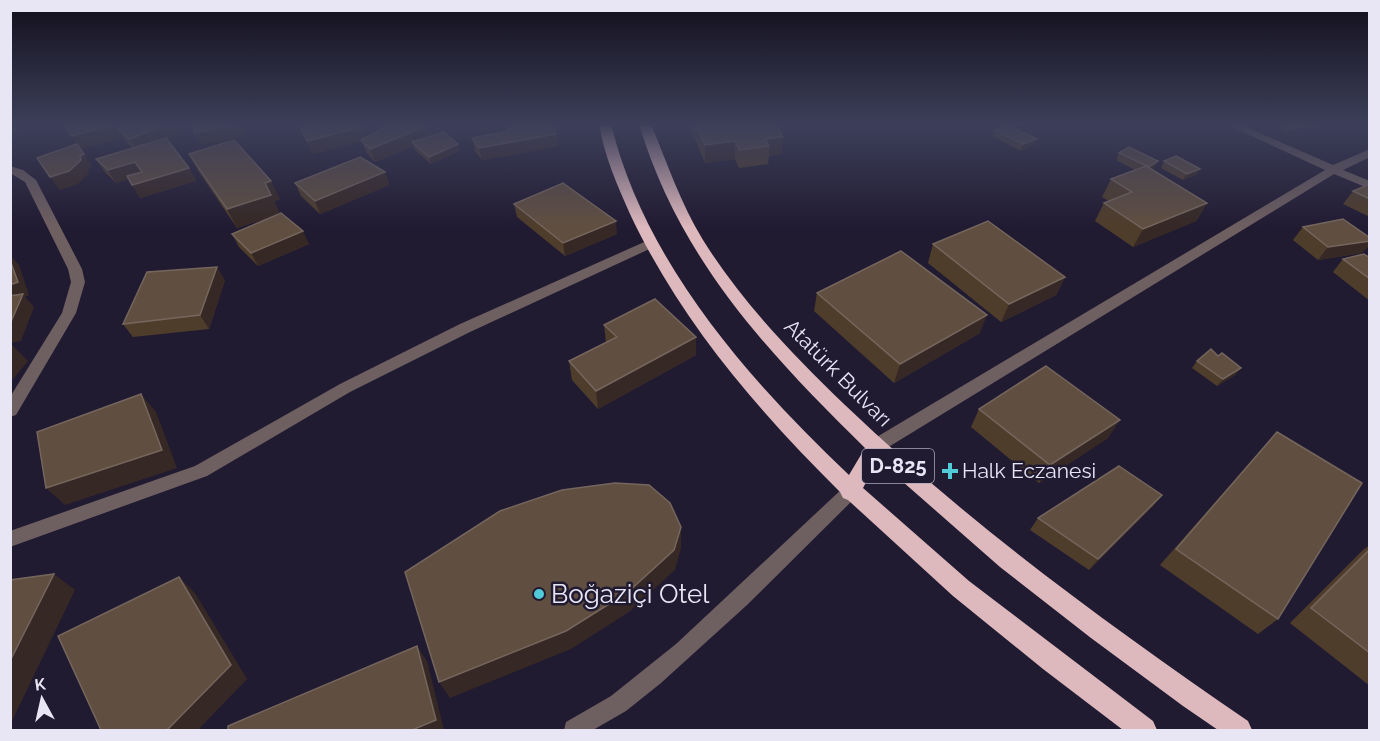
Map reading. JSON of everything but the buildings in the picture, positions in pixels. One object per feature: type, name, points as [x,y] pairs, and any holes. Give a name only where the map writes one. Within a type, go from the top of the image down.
[{"type":"highway","name":"D-825","points":[[615,159],[651,243],[711,339],[738,372],[850,492],[1010,630],[1144,730]]},
{"type":"highway","name":"Atatürk Bulvarı","points":[[658,159],[682,214],[697,242],[722,279],[757,325],[820,394],[917,484],[1013,564],[1239,730]]},
{"type":"highway","points":[[850,492],[876,446]]},
{"type":"street","points":[[1308,159],[1370,186]]},
{"type":"street","points":[[876,446],[1333,170],[1356,159]]},
{"type":"street","points":[[10,169],[30,180],[75,269],[78,282],[69,313],[10,411]]},
{"type":"street","points":[[10,539],[201,471],[345,388],[465,328],[651,243]]},
{"type":"street","points":[[574,730],[623,700],[661,668],[739,600],[850,492]]},
{"type":"place","name":"Halk Eczanesi","points":[[950,471]]},
{"type":"place","name":"Boğaziçi Otel","points":[[539,594]]}]
